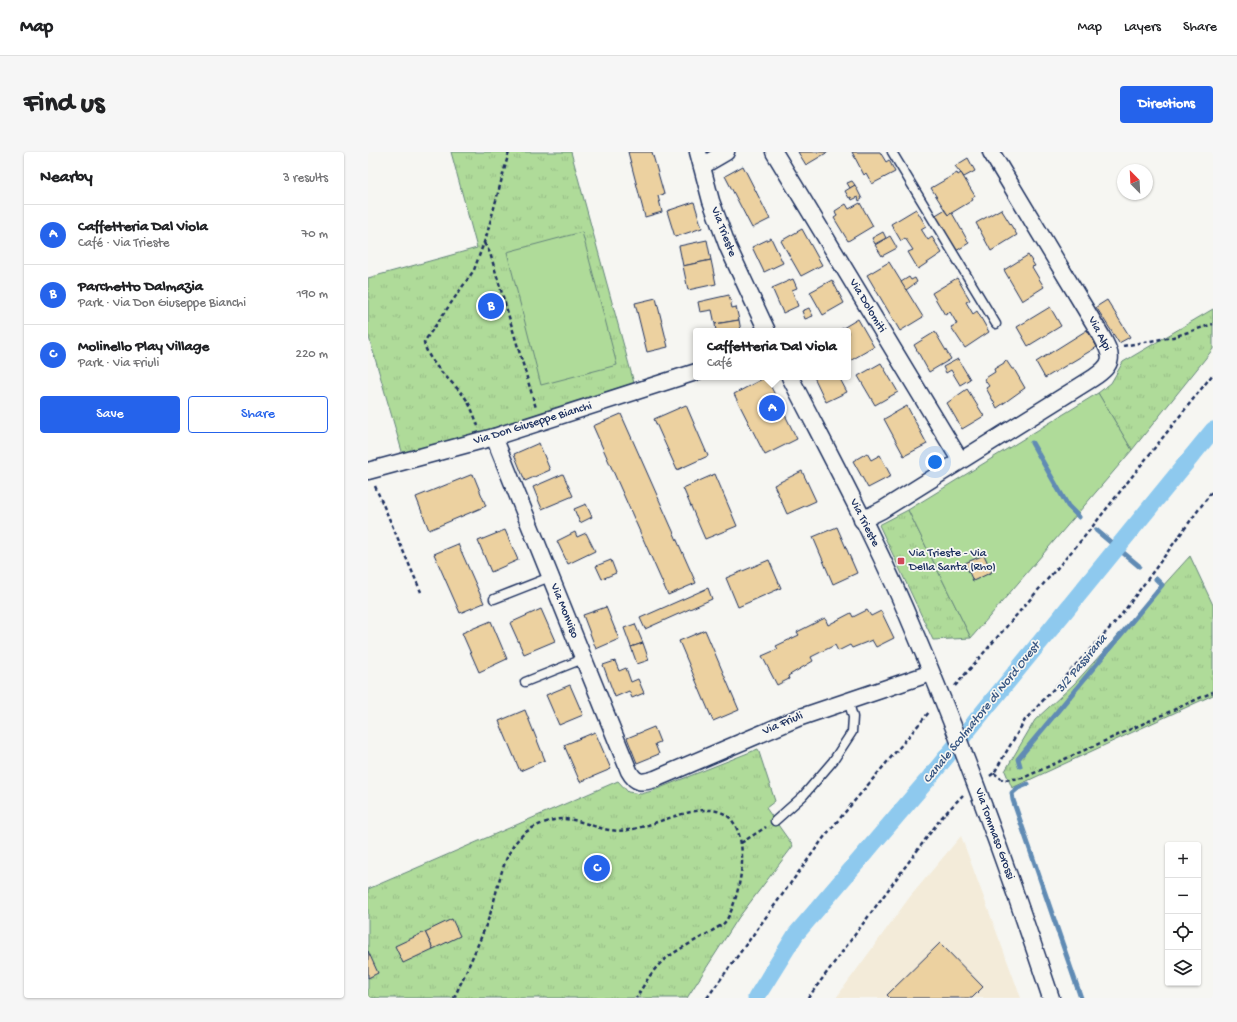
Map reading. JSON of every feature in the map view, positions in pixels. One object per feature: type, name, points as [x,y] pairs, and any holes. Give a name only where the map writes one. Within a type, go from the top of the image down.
[{"type":"street","points":[[700,159],[726,152]]},
{"type":"street","name":"Via Dolomiti","points":[[774,152],[960,460]]},
{"type":"street","name":"Via Alpi","points":[[862,520],[882,510],[1106,370],[1110,362],[1109,350],[991,152]]},
{"type":"street","name":"Via Trieste","points":[[700,159],[711,201],[728,247],[766,328]]},
{"type":"street","name":"Via Don Giuseppe Bianchi","points":[[368,470],[488,438],[693,373]]},
{"type":"street","name":"Via Trieste","points":[[792,380],[898,593],[932,673]]},
{"type":"street","name":"Via Monviso","points":[[488,438],[550,576],[629,771],[633,778],[638,782]]},
{"type":"street","name":"Via Tommaso Grossi","points":[[932,673],[974,779],[1022,910],[1051,998]]},
{"type":"street","name":"Via Friuli","points":[[638,782],[644,783],[655,779],[798,718],[932,673]]},
{"type":"lane","points":[[892,152],[996,324]]},
{"type":"lane","points":[[494,599],[550,576]]},
{"type":"lane","points":[[525,682],[583,659]]},
{"type":"lane","points":[[775,821],[803,796],[833,761],[852,732],[853,717],[848,700]]},
{"type":"path","points":[[488,438],[464,396],[431,359],[424,342],[474,270],[484,243],[509,152]]},
{"type":"path","points":[[484,243],[490,253],[541,422]]},
{"type":"path","points":[[1109,350],[1174,337],[1213,324]]},
{"type":"path","points":[[707,998],[825,836],[944,702],[1084,536],[1213,374]]},
{"type":"path","points":[[368,470],[421,592]]},
{"type":"path","points":[[808,998],[942,817],[963,794],[974,779],[994,774],[1025,720],[1118,618],[1213,490]]},
{"type":"path","points":[[994,774],[1003,780],[1023,778],[1213,692]]},
{"type":"path","points":[[454,998],[488,919],[504,863],[514,845],[526,832],[549,822],[564,819],[602,830],[628,830],[676,815],[700,810],[718,811],[726,814],[732,820],[742,843],[741,874],[733,906],[725,923],[663,961],[636,998]]},
{"type":"path","points":[[742,843],[775,821]]},
{"type":"shaded area","points":[[961,836],[1021,998],[836,998],[909,898]]},
{"type":"green space","points":[[451,152],[571,152],[634,383],[491,429],[403,455],[368,334],[368,278],[477,248]]},
{"type":"green space","points":[[582,232],[617,365],[541,385],[507,252]]},
{"type":"green space","points":[[1213,309],[1213,349],[1132,450],[1098,393],[1111,383],[1123,362]]},
{"type":"green space","points":[[1098,393],[1132,450],[971,638],[908,510]]},
{"type":"green space","points":[[908,510],[971,638],[933,640],[879,525]]},
{"type":"green space","points":[[1190,556],[1213,605],[1213,695],[1012,788],[1005,771],[1035,720],[1074,684]]},
{"type":"green space","points":[[758,749],[775,801],[766,808],[793,846],[739,917],[687,998],[368,998],[368,889],[618,781],[628,792],[641,794]]},
{"type":"building","points":[[628,152],[652,152],[664,194],[658,196],[662,212],[645,217]]},
{"type":"building","points":[[798,152],[828,152],[806,165]]},
{"type":"building","points":[[852,152],[880,152],[886,162],[889,160],[895,172],[872,184],[866,173],[864,175]]},
{"type":"building","points":[[968,158],[975,171],[964,177],[955,166]]},
{"type":"building","points":[[743,166],[770,219],[752,228],[725,176]]},
{"type":"building","points":[[957,173],[958,175],[961,173],[975,196],[972,198],[973,200],[948,215],[931,188]]},
{"type":"building","points":[[852,181],[855,185],[850,188],[847,183]]},
{"type":"building","points":[[855,185],[862,199],[859,201],[858,197],[852,200],[851,197],[849,198],[845,191]]},
{"type":"building","points":[[694,202],[702,228],[675,237],[667,211]]},
{"type":"building","points":[[860,203],[873,226],[848,241],[834,218],[837,216],[835,211],[846,204],[849,209]]},
{"type":"building","points":[[916,209],[926,226],[921,229],[928,240],[932,237],[942,253],[918,269],[908,252],[913,250],[905,238],[901,241],[891,224]]},
{"type":"building","points":[[1001,209],[1017,235],[991,251],[976,223]]},
{"type":"building","points":[[944,210],[948,215],[952,213],[969,243],[956,251],[934,216]]},
{"type":"building","points":[[802,229],[822,265],[801,276],[781,241]]},
{"type":"building","points":[[883,232],[886,238],[875,244],[872,238]]},
{"type":"building","points":[[890,236],[897,248],[882,256],[875,245]]},
{"type":"building","points":[[771,238],[783,263],[764,272],[752,247]]},
{"type":"building","points":[[707,240],[711,260],[683,266],[679,246]]},
{"type":"building","points":[[1028,255],[1035,266],[1032,267],[1044,287],[1022,301],[1004,270]]},
{"type":"building","points":[[711,260],[716,284],[688,290],[683,266]]},
{"type":"building","points":[[889,262],[923,317],[900,331],[867,275]]},
{"type":"building","points":[[909,277],[911,280],[915,278],[917,282],[906,290],[901,282]]},
{"type":"building","points":[[957,278],[970,300],[966,302],[973,314],[977,311],[989,332],[965,348],[951,327],[957,324],[950,312],[945,315],[932,293]]},
{"type":"building","points":[[793,279],[797,288],[792,290],[798,306],[783,313],[772,288]]},
{"type":"building","points":[[832,280],[844,303],[823,315],[810,292]]},
{"type":"building","points":[[729,295],[732,308],[736,307],[739,320],[715,324],[712,310],[700,312],[698,302]]},
{"type":"building","points":[[656,298],[668,347],[647,352],[635,303]]},
{"type":"building","points":[[1107,300],[1130,337],[1119,343],[1096,307]]},
{"type":"building","points":[[1050,307],[1061,326],[1028,346],[1017,327]]},
{"type":"building","points":[[809,308],[813,316],[805,319],[802,311]]},
{"type":"building","points":[[858,319],[874,347],[851,360],[851,328],[843,328]]},
{"type":"building","points":[[739,320],[740,328],[716,328],[715,324]]},
{"type":"building","points":[[1087,330],[1097,347],[1045,378],[1036,362]]},
{"type":"building","points":[[935,332],[951,359],[929,372],[914,345]]},
{"type":"building","points":[[958,359],[970,379],[960,385],[951,370],[946,373],[943,367]]},
{"type":"building","points":[[1006,360],[1012,369],[1014,369],[1025,388],[997,408],[986,388],[989,386],[984,379],[995,372],[994,369]]},
{"type":"building","points":[[881,363],[898,392],[875,405],[858,376]]},
{"type":"building","points":[[760,380],[768,380],[797,439],[765,455],[734,394]]},
{"type":"building","points":[[815,380],[841,380],[847,392],[826,402]]},
{"type":"building","points":[[967,389],[984,416],[962,429],[947,403]]},
{"type":"building","points":[[686,405],[708,456],[677,470],[654,419]]},
{"type":"building","points":[[907,406],[927,444],[904,456],[884,419]]},
{"type":"building","points":[[621,414],[696,583],[668,595],[593,426]]},
{"type":"building","points":[[539,443],[550,470],[525,481],[514,454]]},
{"type":"building","points":[[867,453],[871,460],[880,455],[891,476],[868,488],[853,461]]},
{"type":"building","points":[[802,471],[816,501],[787,514],[774,485]]},
{"type":"building","points":[[473,474],[486,506],[429,530],[416,497]]},
{"type":"building","points":[[563,474],[573,496],[542,509],[533,487]]},
{"type":"building","points":[[715,474],[737,526],[705,539],[683,488]]},
{"type":"building","points":[[586,504],[592,517],[580,523],[574,509]]},
{"type":"building","points":[[837,527],[857,573],[833,584],[813,537]]},
{"type":"building","points":[[505,530],[518,560],[491,572],[478,541]]},
{"type":"building","points":[[575,532],[577,537],[586,533],[595,551],[568,564],[557,541]]},
{"type":"building","points":[[458,544],[484,603],[460,613],[434,554]]},
{"type":"building","points":[[984,555],[992,572],[973,581],[965,563]]},
{"type":"building","points":[[611,560],[616,573],[602,579],[596,566]]},
{"type":"building","points":[[769,560],[781,588],[738,607],[726,578]]},
{"type":"building","points":[[708,588],[712,599],[645,629],[640,618]]},
{"type":"building","points":[[606,607],[619,639],[596,649],[583,615]]},
{"type":"building","points":[[541,609],[555,641],[524,654],[510,623]]},
{"type":"building","points":[[867,610],[871,616],[881,611],[894,638],[876,647],[872,640],[852,648],[850,645],[838,651],[835,645],[811,657],[813,661],[788,676],[789,679],[777,685],[762,656],[778,649],[776,646],[799,635],[797,632],[825,618],[828,625],[851,613],[853,617]]},
{"type":"building","points":[[491,621],[507,659],[479,672],[462,633]]},
{"type":"building","points":[[635,624],[643,643],[631,647],[624,628]]},
{"type":"building","points":[[705,630],[739,710],[713,721],[679,641]]},
{"type":"building","points":[[643,643],[649,660],[637,664],[631,647]]},
{"type":"building","points":[[615,661],[619,671],[626,668],[631,682],[638,679],[644,693],[632,698],[629,691],[615,697],[603,665]]},
{"type":"building","points":[[570,685],[583,715],[559,725],[546,695]]},
{"type":"building","points":[[525,710],[545,760],[520,771],[499,721]]},
{"type":"building","points":[[654,727],[660,742],[655,744],[659,754],[637,763],[627,738]]},
{"type":"building","points":[[595,732],[611,769],[580,782],[564,745]]},
{"type":"building","points":[[452,919],[460,936],[433,949],[425,932]]},
{"type":"building","points":[[425,932],[433,949],[403,963],[395,946]]},
{"type":"building","points":[[940,943],[983,987],[972,998],[890,998],[887,995]]},
{"type":"building","points":[[368,951],[378,973],[368,978]]},
{"type":"waterway","name":"Canale Scolmatore di Nord Ovest","points":[[756,998],[796,934],[930,777],[1213,430]]},
{"type":"waterway","name":"3/2 Passirana","points":[[1032,443],[1068,506],[1079,517]]},
{"type":"waterway","name":"3/2 Passirana","points":[[1096,530],[1139,566]]},
{"type":"waterway","name":"3/2 Passirana","points":[[1020,766],[1018,759],[1162,585],[1156,579]]},
{"type":"waterway","name":"3/2 Passirana","points":[[1028,784],[1018,788],[1012,793],[1013,800],[1081,998]]},
{"type":"place","name":"Parchetto Dalmazia","points":[[491,306]]},
{"type":"place","name":"Caffetteria Dal Viola","points":[[772,408]]},
{"type":"place","name":"Via Trieste - Via Della Santa (Rho)","points":[[901,561]]},
{"type":"place","name":"Molinello Play Village","points":[[597,868]]}]
